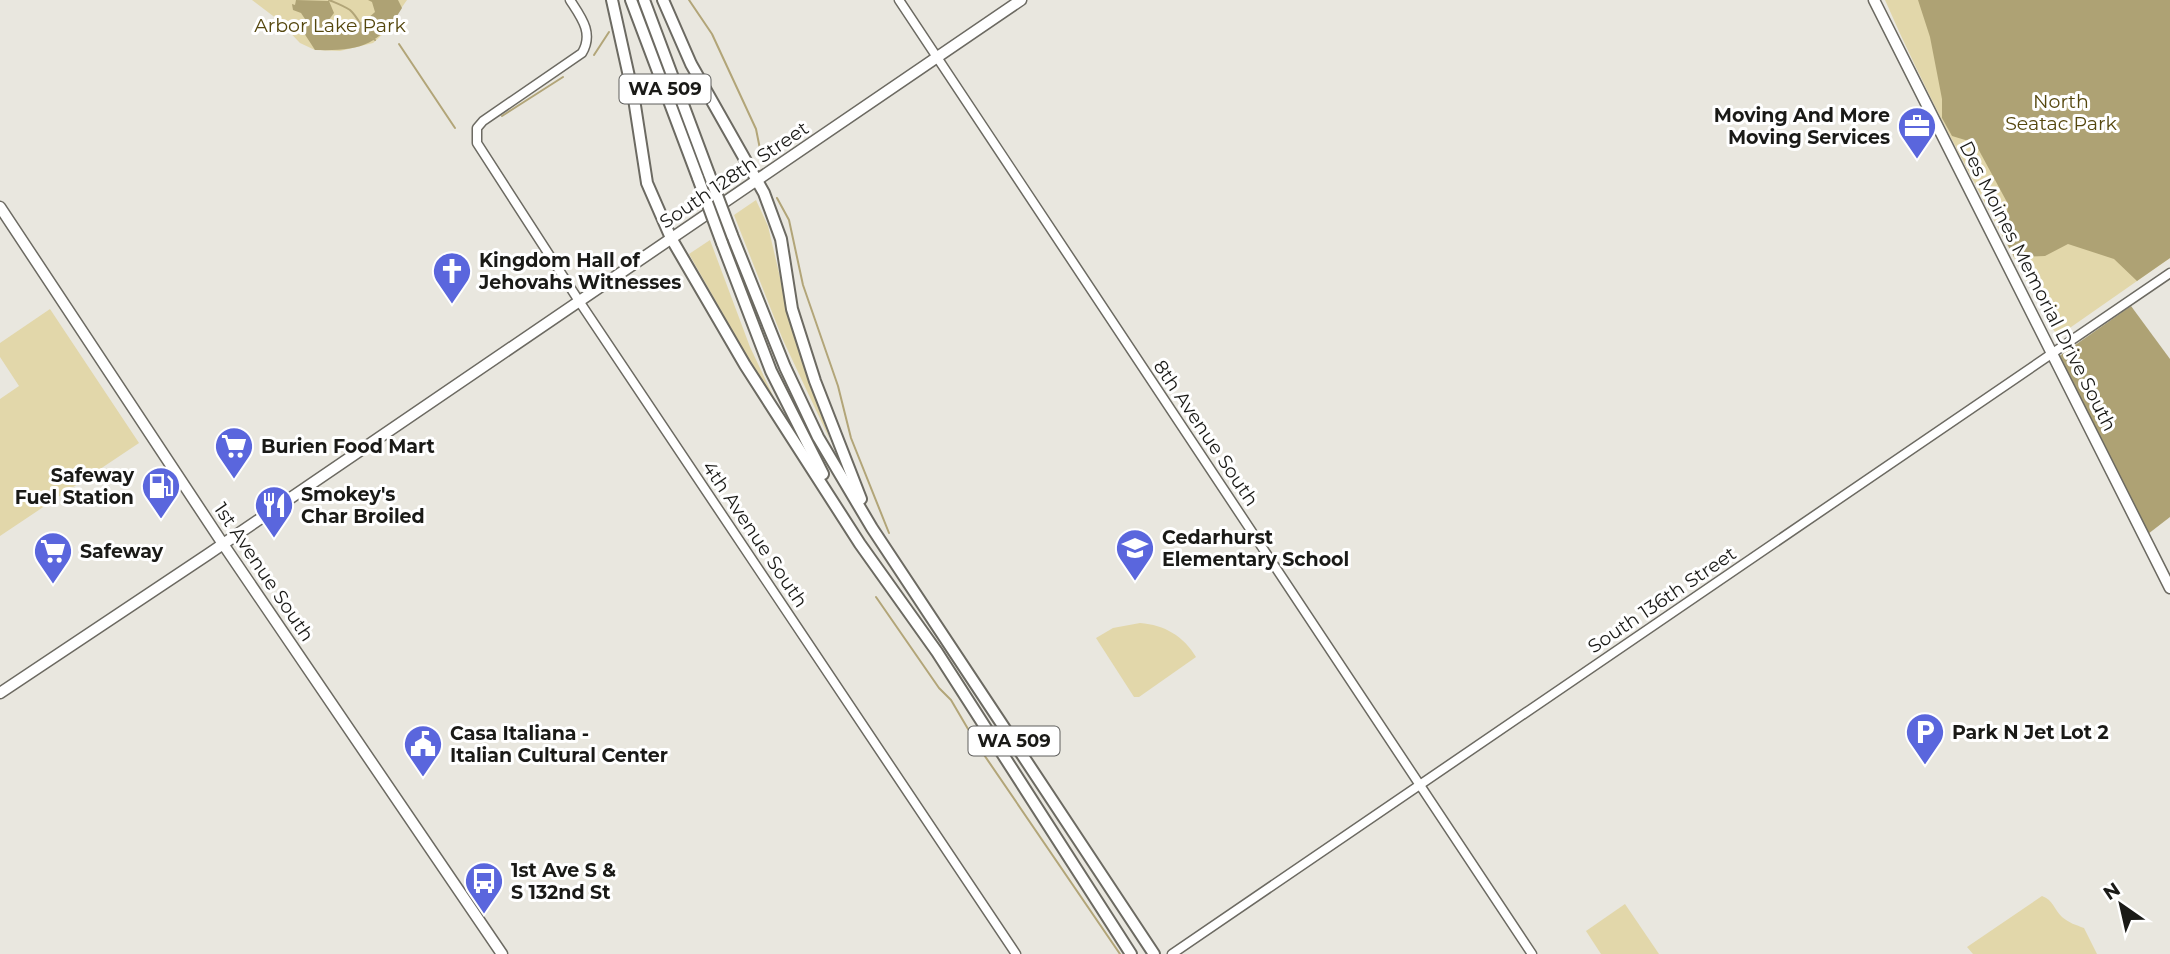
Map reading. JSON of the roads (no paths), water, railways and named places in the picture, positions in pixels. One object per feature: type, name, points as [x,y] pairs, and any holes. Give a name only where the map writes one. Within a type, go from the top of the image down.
[{"type":"highway","points":[[612,0],[634,99],[647,183],[671,238],[745,365],[860,544]]},
{"type":"highway","name":"WA 509","points":[[631,0],[704,176],[732,234],[785,367],[818,437],[873,528],[1154,954]]},
{"type":"highway","name":"WA 509","points":[[644,0],[704,176],[722,243],[771,371],[806,443],[860,544],[937,652],[1131,954]]},
{"type":"highway","points":[[663,0],[691,64],[758,179],[781,239],[792,309],[815,381],[873,528]]},
{"type":"main road","name":"South 128th Street","points":[[0,693],[1021,0]]},
{"type":"main road","name":"Des Moines Memorial Drive South","points":[[1874,0],[2170,588]]},
{"type":"main road","name":"1st Avenue South","points":[[0,207],[223,544],[502,954]]},
{"type":"street","name":"4th Avenue South","points":[[570,0],[583,20],[587,38],[582,52],[489,116],[477,128],[477,143],[1016,954]]},
{"type":"street","name":"8th Avenue South","points":[[899,0],[1532,954]]},
{"type":"street","name":"South 136th Street","points":[[1172,954],[2170,272]]},
{"type":"waterway","points":[[329,0],[350,10],[366,33],[375,40]]},
{"type":"waterway","points":[[689,0],[712,34],[756,129],[760,149]]},
{"type":"waterway","points":[[594,55],[609,32]]},
{"type":"waterway","points":[[399,44],[455,128]]},
{"type":"waterway","points":[[502,116],[563,77]]},
{"type":"waterway","points":[[777,198],[789,220],[803,285],[838,386],[851,438],[889,533]]},
{"type":"waterway","points":[[876,597],[939,688],[951,700],[978,746],[1120,954]]},
{"type":"place","name":"Moving And More Moving Services","points":[[1917,160]]},
{"type":"place","name":"Kingdom Hall of Jehovahs Witnesses","points":[[452,305]]},
{"type":"place","name":"Burien Food Mart","points":[[234,480]]},
{"type":"place","name":"Safeway Fuel Station","points":[[161,520]]},
{"type":"place","name":"Smokey's Char Broiled","points":[[274,539]]},
{"type":"place","name":"Cedarhurst Elementary School","points":[[1135,582]]},
{"type":"place","name":"Safeway","points":[[53,585]]},
{"type":"place","name":"Park N Jet Lot 2","points":[[1925,766]]},
{"type":"place","name":"Casa Italiana - Italian Cultural Center","points":[[423,778]]},
{"type":"place","name":"1st Ave S & S 132nd St","points":[[484,915]]},
{"type":"park label","name":"Arbor Lake Park","points":[[330,25]]},
{"type":"park label","name":"North Seatac Park","points":[[2061,112]]}]
